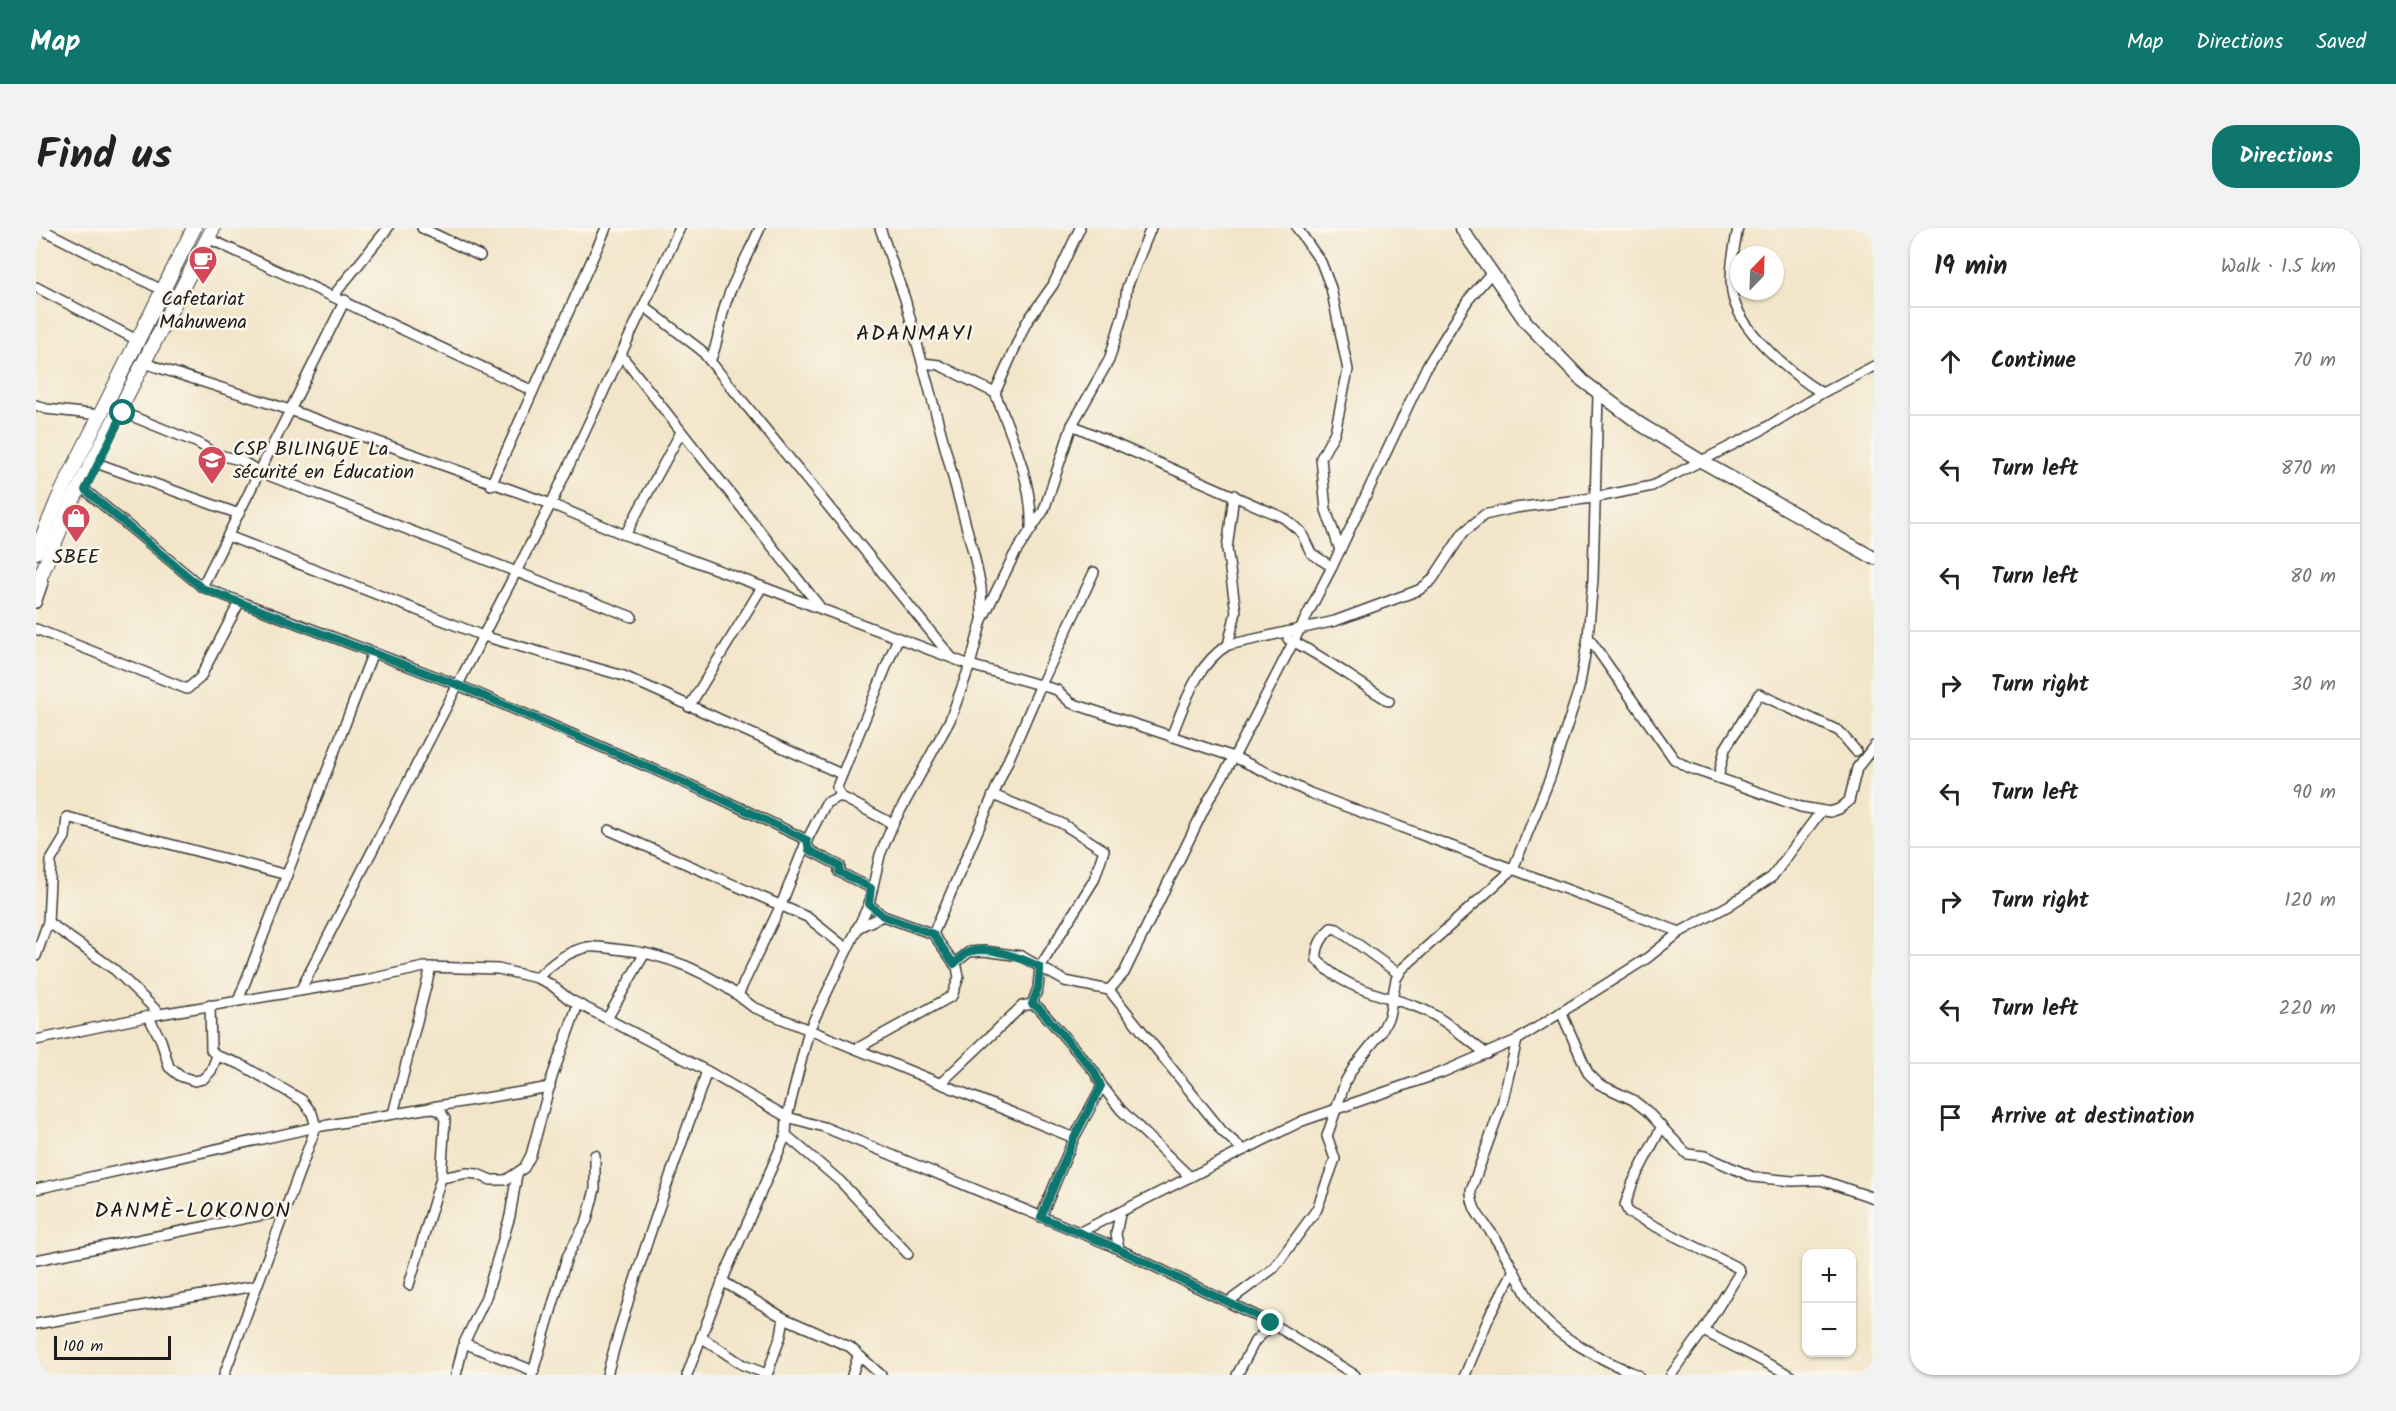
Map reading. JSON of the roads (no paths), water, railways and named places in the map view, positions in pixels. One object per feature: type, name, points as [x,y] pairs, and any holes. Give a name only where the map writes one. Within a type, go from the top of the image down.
[{"type":"highway","points":[[36,552],[59,497],[194,228]]},
{"type":"highway","points":[[36,587],[71,504],[212,234]]},
{"type":"main road","points":[[1461,228],[1526,322],[1554,354],[1599,394],[1640,424],[1701,461],[1874,558]]},
{"type":"street","points":[[39,228],[162,290]]},
{"type":"street","points":[[36,603],[61,539],[212,234],[219,228]]},
{"type":"street","points":[[334,295],[388,228]]},
{"type":"street","points":[[423,228],[480,256]]},
{"type":"street","points":[[491,485],[606,228]]},
{"type":"street","points":[[300,991],[551,504],[680,228]]},
{"type":"street","points":[[710,361],[716,349],[718,326],[728,297],[760,228]]},
{"type":"street","points":[[880,228],[923,363],[981,587],[982,620]]},
{"type":"street","points":[[995,393],[1026,322],[1053,285],[1080,228]]},
{"type":"street","points":[[687,1375],[723,1281],[786,1135],[787,1117],[809,1030],[846,948],[869,904],[880,855],[893,825],[950,720],[970,665],[982,620],[1014,555],[1044,510],[1072,425],[1108,360],[1124,310],[1127,287],[1151,228]]},
{"type":"street","points":[[1298,228],[1321,262],[1331,288],[1348,370],[1335,432],[1321,458],[1326,510],[1340,550]]},
{"type":"street","points":[[1738,228],[1732,268],[1732,292],[1735,306],[1780,364],[1822,393]]},
{"type":"street","points":[[212,234],[533,391]]},
{"type":"street","points":[[1109,990],[1124,973],[1208,801],[1234,757],[1332,567],[1427,366],[1468,300],[1492,272]]},
{"type":"street","points":[[36,287],[136,340]]},
{"type":"street","points":[[202,588],[345,300]]},
{"type":"street","points":[[645,307],[701,350],[952,658]]},
{"type":"street","points":[[621,355],[820,607]]},
{"type":"street","points":[[923,363],[939,365],[995,393],[1019,455],[1031,514],[1030,531]]},
{"type":"street","points":[[147,364],[290,410],[491,485],[551,504],[625,535],[970,665],[1040,687],[1057,690],[1071,703],[1080,707],[1234,757],[1310,793],[1680,932]]},
{"type":"street","points":[[1171,737],[1204,667],[1214,653],[1228,645],[1335,621],[1425,586],[1432,580],[1463,533],[1484,515],[1652,486],[1674,477],[1762,430],[1822,393],[1874,366]]},
{"type":"street","points":[[1228,1302],[1274,1268],[1317,1209],[1335,1159],[1327,1137],[1346,1080],[1381,1033],[1389,1016],[1395,979],[1513,869],[1550,778],[1579,689],[1588,638],[1594,568],[1593,498],[1599,394]]},
{"type":"street","points":[[36,405],[46,409],[100,415]]},
{"type":"street","points":[[123,413],[198,443],[215,454],[240,460],[260,472],[632,617]]},
{"type":"street","points":[[1072,425],[1234,495],[1294,525],[1311,553],[1332,567]]},
{"type":"street","points":[[625,535],[681,432]]},
{"type":"street","points":[[99,464],[239,514]]},
{"type":"street","points":[[85,490],[202,588],[458,685],[713,795],[807,840]]},
{"type":"street","points":[[1228,645],[1236,612],[1227,549],[1234,495]]},
{"type":"street","points":[[228,536],[483,636],[624,676],[841,774]]},
{"type":"street","points":[[933,934],[1040,687],[1094,572]]},
{"type":"street","points":[[690,706],[762,587]]},
{"type":"street","points":[[36,629],[187,689],[200,678],[238,603]]},
{"type":"street","points":[[1278,635],[1324,658],[1341,672],[1389,701]]},
{"type":"street","points":[[893,825],[840,796],[837,787],[898,638]]},
{"type":"street","points":[[1588,638],[1674,759],[1687,767],[1801,807],[1821,811],[1839,809],[1849,801],[1857,768],[1874,746]]},
{"type":"street","points":[[238,1001],[373,652]]},
{"type":"street","points":[[1718,778],[1725,749],[1753,708],[1759,694],[1839,731],[1856,752]]},
{"type":"street","points":[[993,795],[1061,823],[1104,850],[1094,880],[1040,967],[1038,988],[1032,1004]]},
{"type":"street","points":[[738,995],[781,905],[807,840],[826,803],[840,796]]},
{"type":"street","points":[[1080,1232],[1302,1121],[1443,1072],[1518,1040],[1646,959],[1680,932],[1728,906],[1772,877],[1821,811]]},
{"type":"street","points":[[36,956],[48,922],[51,860],[65,837],[68,817],[287,875]]},
{"type":"street","points":[[609,830],[807,917],[846,948]]},
{"type":"street","points":[[807,840],[809,850],[840,866],[839,872],[871,888]]},
{"type":"street","points":[[858,1048],[951,996],[959,977],[954,964],[933,934],[883,916],[869,904]]},
{"type":"street","points":[[857,928],[883,916]]},
{"type":"street","points":[[48,922],[115,970],[160,1014]]},
{"type":"street","points":[[1399,974],[1337,929],[1331,928],[1317,949],[1317,960],[1332,976],[1357,988],[1419,1007],[1487,1054]]},
{"type":"street","points":[[537,978],[554,962],[589,947],[645,953],[698,970],[753,1007],[1074,1138]]},
{"type":"street","points":[[954,964],[969,952],[984,951],[1021,956],[1065,981],[1109,990],[1222,1131],[1243,1150]]},
{"type":"street","points":[[608,1017],[645,953]]},
{"type":"street","points":[[393,1114],[432,967]]},
{"type":"street","points":[[36,1040],[148,1016],[432,967],[498,969],[537,978],[579,1004],[608,1017],[787,1117],[824,1127],[1119,1249],[1273,1324],[1355,1375]]},
{"type":"street","points":[[441,1179],[467,1173],[477,1174],[490,1180],[506,1180],[517,1174],[531,1155],[550,1087],[579,1004]]},
{"type":"street","points":[[941,1083],[1022,1006],[1032,1004],[1039,1008],[1094,1071],[1101,1086],[1121,1110],[1190,1177]]},
{"type":"street","points":[[210,1005],[211,1050],[217,1056],[240,1064],[302,1100],[312,1113],[316,1127],[255,1286],[224,1375]]},
{"type":"street","points":[[1561,1012],[1588,1073],[1599,1084],[1621,1097],[1633,1100],[1647,1111],[1687,1154],[1705,1156],[1753,1177],[1792,1181],[1821,1180],[1874,1198]]},
{"type":"street","points":[[148,1016],[162,1040],[169,1067],[180,1076],[195,1081],[203,1079],[211,1071],[217,1056]]},
{"type":"street","points":[[36,1032],[48,1037]]},
{"type":"street","points":[[1518,1040],[1502,1104],[1471,1190],[1471,1203],[1475,1212],[1495,1237],[1535,1308],[1555,1330],[1638,1375]]},
{"type":"street","points":[[607,1375],[617,1332],[707,1071]]},
{"type":"street","points":[[1041,1217],[1074,1138],[1101,1086]]},
{"type":"street","points":[[36,1189],[316,1127],[550,1087]]},
{"type":"street","points":[[409,1285],[441,1179],[445,1119],[440,1111],[430,1108]]},
{"type":"street","points":[[1661,1128],[1633,1182],[1626,1205],[1635,1218],[1738,1268],[1740,1276],[1671,1375]]},
{"type":"street","points":[[786,1135],[841,1182],[908,1254]]},
{"type":"street","points":[[464,1343],[533,1373],[567,1257],[587,1220],[595,1189],[595,1155]]},
{"type":"street","points":[[456,1375],[464,1343],[486,1297],[510,1216],[517,1174]]},
{"type":"street","points":[[36,1260],[168,1236],[273,1213],[286,1208]]},
{"type":"street","points":[[1119,1249],[1116,1234],[1120,1214]]},
{"type":"street","points":[[1465,1375],[1490,1315],[1514,1269]]},
{"type":"street","points":[[723,1281],[784,1318],[850,1347],[880,1375]]},
{"type":"street","points":[[36,1324],[255,1286]]},
{"type":"street","points":[[1507,1286],[1523,1286]]},
{"type":"street","points":[[701,1337],[743,1365],[767,1375],[781,1335],[784,1318]]},
{"type":"street","points":[[1237,1375],[1255,1341],[1273,1324]]},
{"type":"street","points":[[1703,1331],[1790,1375]]},
{"type":"street","points":[[852,1375],[858,1356]]},
{"type":"place","name":"Cafetariat Mahuwena","points":[[203,286]]},
{"type":"place","name":"CSP BILINGUE La sécurité en Éducation","points":[[212,486]]},
{"type":"place","name":"SBEE","points":[[76,544]]},
{"type":"district","name":"ADANMAYI","points":[[915,332]]},
{"type":"district","name":"DANMÈ-LOKONON","points":[[193,1209]]}]
